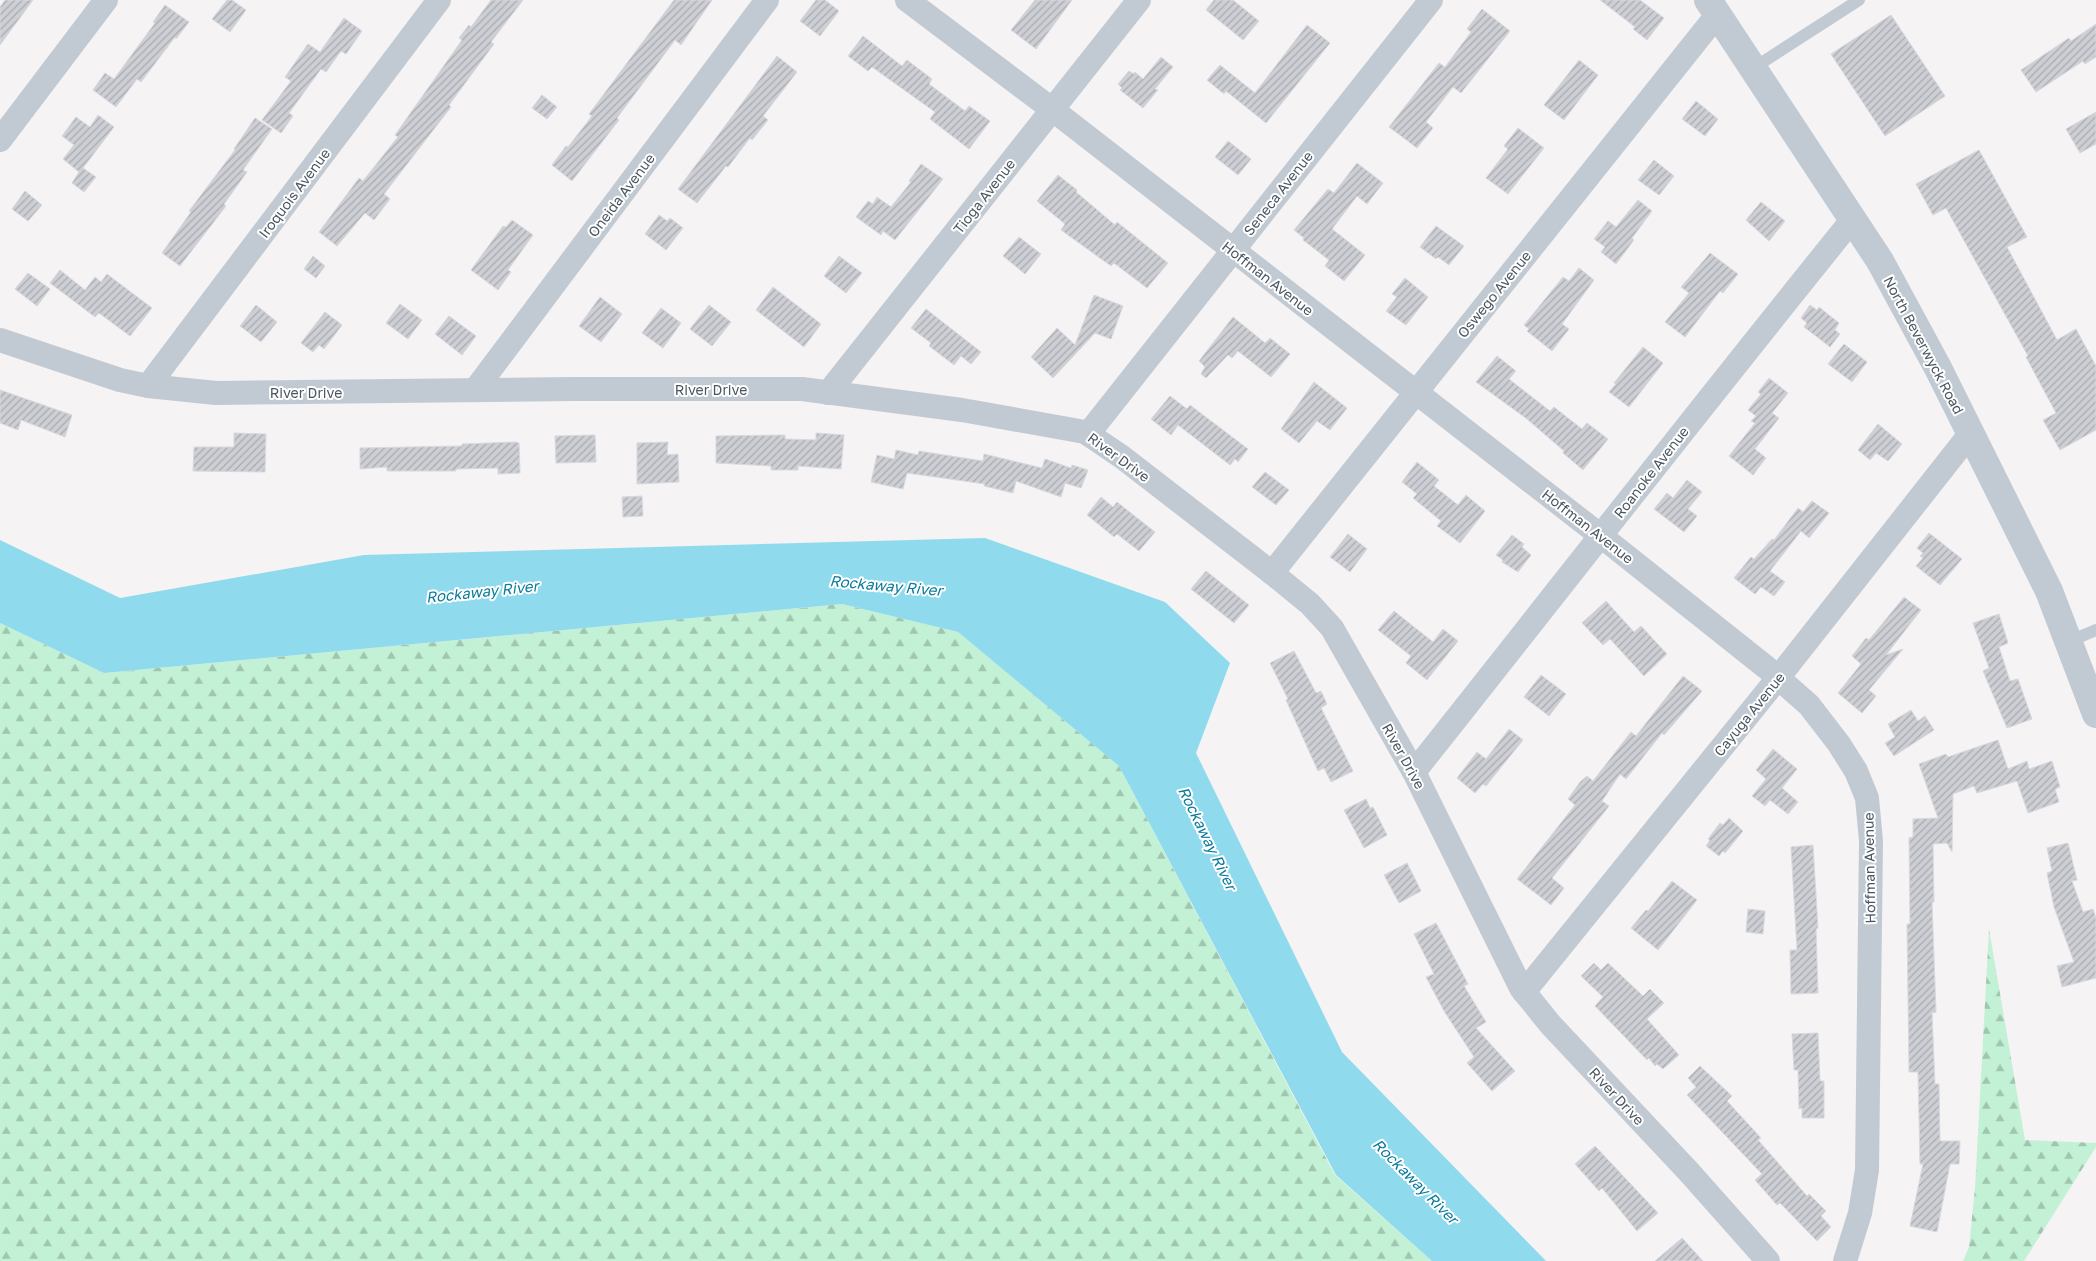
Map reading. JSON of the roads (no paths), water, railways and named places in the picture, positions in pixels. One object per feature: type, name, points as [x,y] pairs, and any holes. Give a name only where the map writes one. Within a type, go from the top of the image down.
[{"type":"street","points":[[0,140],[106,0]]},
{"type":"street","name":"Iroquois Avenue","points":[[148,386],[439,0]]},
{"type":"street","name":"Oneida Avenue","points":[[475,390],[767,0]]},
{"type":"street","name":"Hoffman Avenue","points":[[907,0],[1053,110],[1602,536],[1809,705],[1839,744],[1856,771],[1867,798],[1871,841],[1867,1170],[1860,1213],[1845,1261]]},
{"type":"street","name":"Tioga Avenue","points":[[828,393],[1139,0]]},
{"type":"street","name":"Seneca Avenue","points":[[1088,434],[1431,0]]},
{"type":"street","name":"North Beverwyck Road","points":[[1713,8],[1880,261],[1938,368],[2049,591],[2070,641],[2096,714]]},
{"type":"street","name":"Oswego Avenue","points":[[1272,573],[1713,8]]},
{"type":"street","name":"Roanoke Avenue","points":[[1414,772],[1602,536],[1704,403],[1852,220]]},
{"type":"street","name":"River Drive","points":[[0,340],[120,380],[148,386],[216,393],[802,389],[962,410],[1085,432],[1122,457],[1272,573],[1310,604],[1332,628],[1414,772],[1524,992],[1550,1024],[1689,1172],[1768,1261]]},
{"type":"street","name":"Cayuga Avenue","points":[[1524,992],[1778,678],[1970,434]]},
{"type":"lane","points":[[1752,69],[1860,0]]},
{"type":"lane","points":[[2070,641],[2096,630]]},
{"type":"water","name":"Rockaway River","points":[[985,538],[1165,602],[1230,663],[1196,753],[1342,1052],[1546,1261],[1432,1261],[1336,1175],[1119,766],[958,632],[842,604],[104,673],[0,623],[0,540],[120,598],[364,555]]}]
